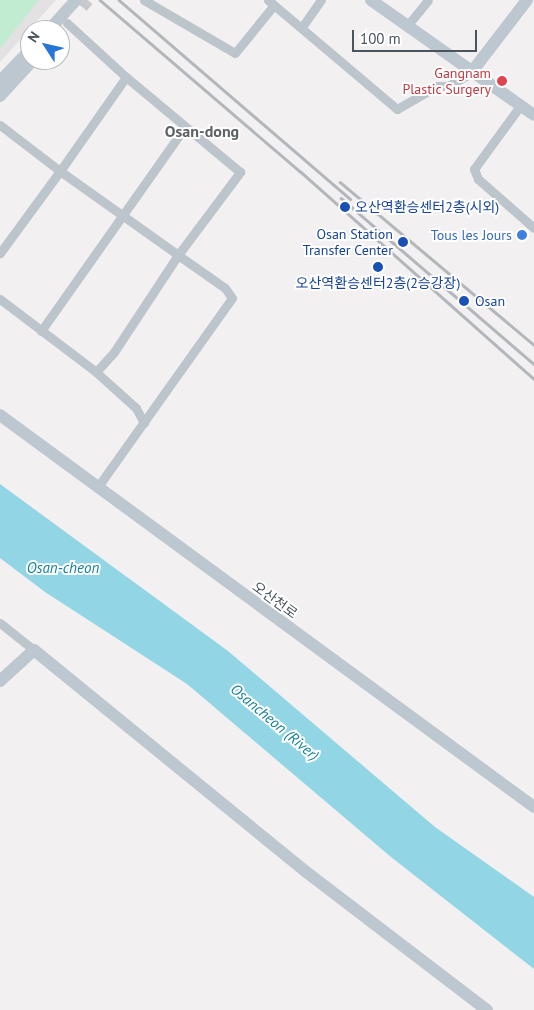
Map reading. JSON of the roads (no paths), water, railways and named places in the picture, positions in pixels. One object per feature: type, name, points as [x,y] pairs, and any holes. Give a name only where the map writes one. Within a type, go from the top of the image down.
[{"type":"street","points":[[144,0],[235,53],[271,2],[397,109],[437,86],[448,86],[471,73],[527,0]]},
{"type":"street","points":[[302,27],[321,0]]},
{"type":"street","points":[[371,0],[471,73],[534,115]]},
{"type":"street","points":[[407,26],[428,0]]},
{"type":"street","points":[[69,20],[79,4]]},
{"type":"street","points":[[61,20],[79,4]]},
{"type":"street","points":[[70,32],[126,77],[184,128],[240,172],[178,255],[114,352],[96,372]]},
{"type":"street","points":[[0,81],[20,60]]},
{"type":"street","points":[[0,96],[24,70]]},
{"type":"street","points":[[0,253],[126,77]]},
{"type":"street","points":[[520,106],[474,169],[478,179],[534,228]]},
{"type":"street","points":[[0,125],[122,216],[225,288],[232,298],[97,488]]},
{"type":"street","points":[[41,331],[184,128]]},
{"type":"street","points":[[0,299],[96,372],[136,408],[144,423]]},
{"type":"street","name":"오산천로","points":[[0,415],[534,807]]},
{"type":"street","points":[[0,623],[305,871],[484,1009]]},
{"type":"street","points":[[0,681],[34,650]]},
{"type":"water","name":"Osan-cheon","points":[[0,484],[228,651],[435,827],[534,897],[534,969],[391,857],[187,684],[45,592],[0,558]]},
{"type":"tunnel","points":[[82,7],[88,0]]},
{"type":"railway","points":[[100,0],[301,172],[534,379]]},
{"type":"railway","points":[[119,0],[350,199]]},
{"type":"railway","points":[[340,182],[534,345]]},
{"type":"railway","points":[[341,198],[534,364]]},
{"type":"place","name":"Gangnam Plastic Surgery","points":[[502,81]]},
{"type":"place","name":"오산역환승센터2층(시외)","points":[[345,207]]},
{"type":"place","name":"Tous les Jours","points":[[522,235]]},
{"type":"place","name":"Osan Station Transfer Center","points":[[403,242]]},
{"type":"place","name":"오산역환승센터2층(2승강장)","points":[[378,267]]},
{"type":"place","name":"Osan","points":[[464,301]]},
{"type":"district","name":"Osan-dong","points":[[202,131]]},
{"type":"water label","name":"Osancheon (River)","points":[[275,722]]}]
